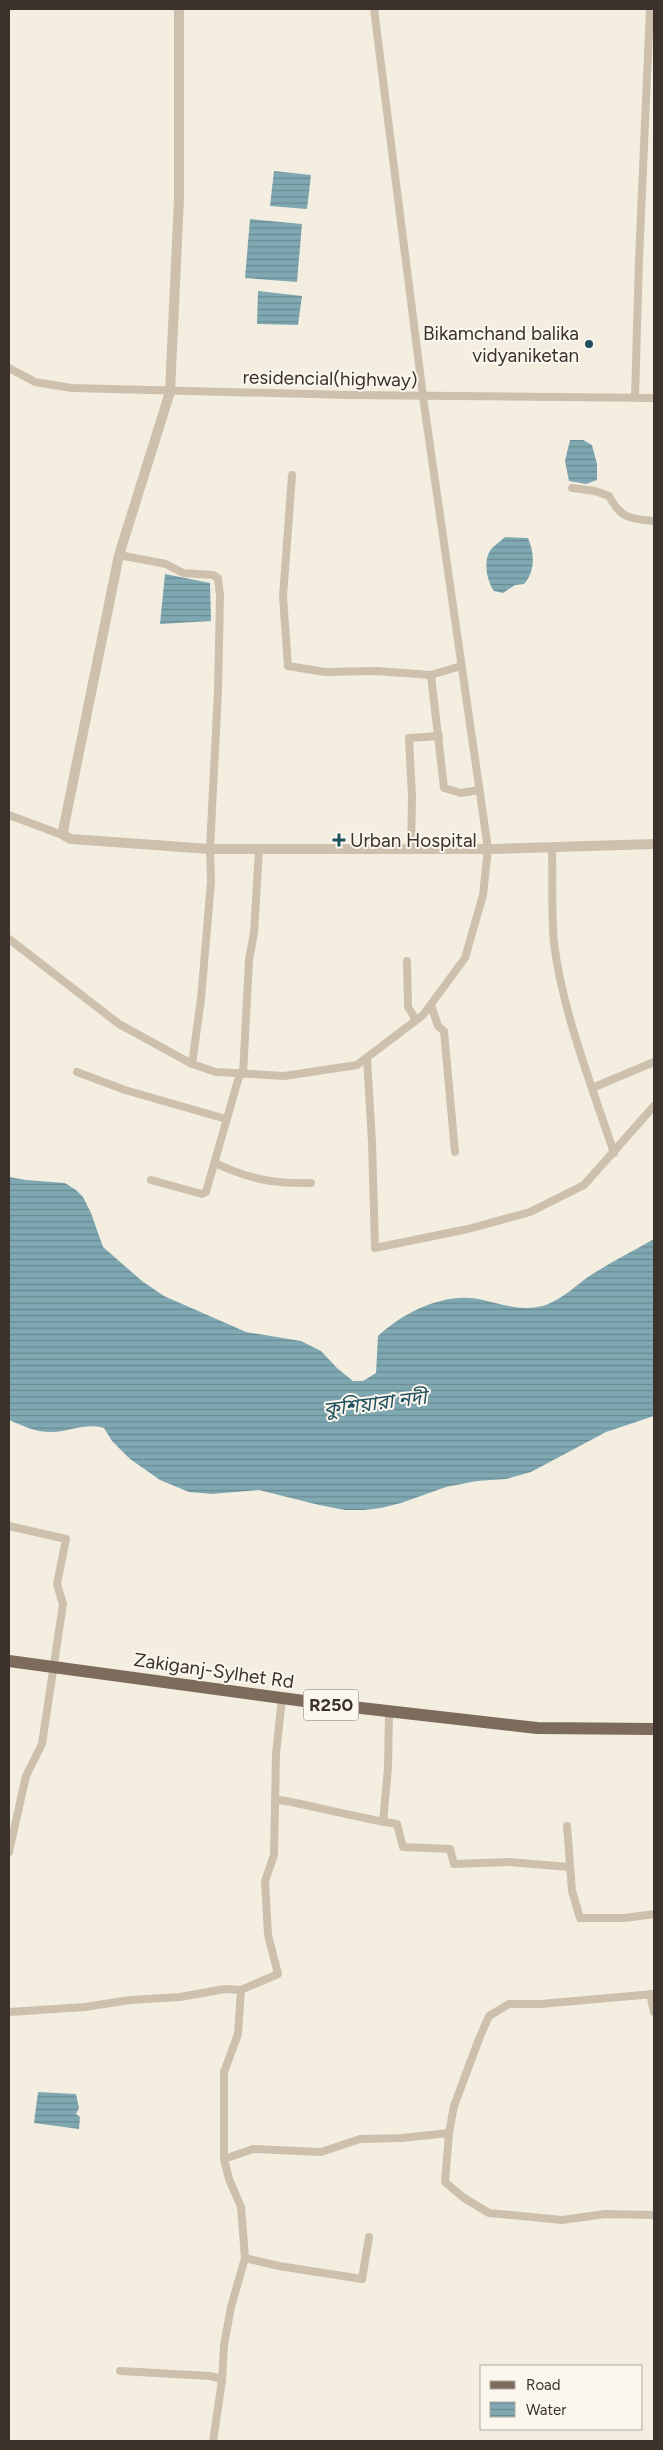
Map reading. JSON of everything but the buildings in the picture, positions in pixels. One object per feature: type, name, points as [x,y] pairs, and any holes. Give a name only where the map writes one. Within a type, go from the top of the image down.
[{"type":"main road","name":"Zakiganj-Sylhet Rd","points":[[9,1661],[389,1712],[537,1728],[654,1729]]},
{"type":"street","points":[[65,836],[63,831],[119,555],[170,392],[179,199],[178,9]]},
{"type":"street","points":[[9,939],[119,1024],[192,1064],[216,1072],[284,1076],[357,1065],[416,1020],[430,1005],[465,958],[483,895],[488,849],[423,396],[374,9]]},
{"type":"street","points":[[635,397],[639,251],[650,9]]},
{"type":"street","name":"residencial(highway)","points":[[9,368],[35,382],[46,385],[170,392],[654,398]]},
{"type":"street","points":[[292,475],[283,597],[288,666],[325,672],[376,671],[431,675],[461,666]]},
{"type":"street","points":[[572,488],[595,491],[609,496],[615,509],[628,518],[654,521]]},
{"type":"street","points":[[119,555],[166,564],[184,573],[213,575],[218,578],[220,595],[217,737],[210,850],[208,924],[202,999],[192,1064]]},
{"type":"street","points":[[431,675],[444,788],[461,794],[479,790]]},
{"type":"street","points":[[411,849],[410,738],[439,736]]},
{"type":"street","points":[[9,815],[71,839],[210,850],[488,849],[654,844]]},
{"type":"street","points":[[552,847],[554,942],[557,961],[580,1052],[614,1152]]},
{"type":"street","points":[[151,1180],[202,1194],[206,1192],[210,1184],[226,1119],[241,1073],[249,960],[255,925],[259,849]]},
{"type":"street","points":[[407,960],[408,1007],[416,1020]]},
{"type":"street","points":[[430,1005],[438,1026],[444,1031],[455,1152]]},
{"type":"street","points":[[367,1058],[375,1248],[468,1230],[530,1212],[584,1185],[654,1106]]},
{"type":"street","points":[[592,1088],[654,1062]]},
{"type":"street","points":[[77,1072],[125,1090],[226,1119]]},
{"type":"street","points":[[215,1163],[247,1177],[266,1182],[311,1183]]},
{"type":"street","points":[[9,1526],[66,1539],[57,1584],[63,1604],[54,1667],[46,1701],[42,1744],[26,1776],[9,1852]]},
{"type":"street","points":[[9,2012],[85,2007],[130,2000],[241,1990],[278,1974],[268,1935],[265,1881],[274,1855],[276,1754],[282,1698]]},
{"type":"street","points":[[383,1822],[388,1768],[389,1712]]},
{"type":"street","points":[[275,1799],[397,1824],[403,1847],[450,1849],[454,1864],[509,1862],[570,1867]]},
{"type":"street","points":[[567,1826],[572,1891],[580,1918],[624,1918],[654,1914]]},
{"type":"street","points":[[213,2441],[222,2381],[224,2345],[231,2307],[245,2258],[241,2206],[229,2179],[224,2159],[224,2072],[238,2034],[241,1990]]},
{"type":"street","points":[[654,2012],[652,1994],[540,2004],[508,2004],[490,2016],[454,2106],[449,2133],[445,2182],[464,2198],[489,2213],[562,2220],[605,2214],[654,2215]]},
{"type":"street","points":[[224,2159],[253,2149],[321,2152],[360,2139],[402,2138],[449,2133]]},
{"type":"street","points":[[245,2258],[279,2266],[362,2279],[370,2237]]},
{"type":"street","points":[[120,2371],[210,2376],[222,2381]]},
{"type":"water","points":[[274,171],[311,175],[307,209],[270,206]]},
{"type":"water","points":[[250,219],[302,224],[297,282],[245,278]]},
{"type":"water","points":[[258,291],[302,296],[298,325],[257,324]]},
{"type":"water","points":[[570,440],[583,440],[592,445],[597,464],[597,480],[586,484],[569,481],[565,461]]},
{"type":"water","points":[[505,537],[528,538],[533,562],[528,579],[524,584],[515,585],[503,593],[494,591],[491,587],[486,564],[492,548]]},
{"type":"water","points":[[165,574],[210,583],[211,621],[160,624]]},
{"type":"water","name":"কুশিয়ারা নদী","points":[[9,1177],[65,1183],[83,1197],[103,1247],[142,1281],[164,1296],[246,1332],[301,1341],[321,1351],[353,1381],[363,1381],[376,1373],[378,1336],[388,1327],[413,1312],[440,1301],[455,1298],[483,1300],[522,1308],[546,1305],[564,1295],[599,1270],[654,1239],[654,1416],[606,1432],[531,1472],[506,1479],[477,1481],[446,1487],[381,1508],[345,1510],[259,1490],[212,1494],[189,1492],[160,1480],[130,1459],[112,1441],[104,1428],[91,1426],[48,1432],[30,1429],[9,1420]]},
{"type":"water","points":[[38,2092],[76,2094],[79,2108],[76,2114],[80,2117],[79,2129],[34,2123]]},
{"type":"place","name":"Bikamchand balika vidyaniketan","points":[[589,344]]},
{"type":"place","name":"Urban Hospital","points":[[339,840]]}]
